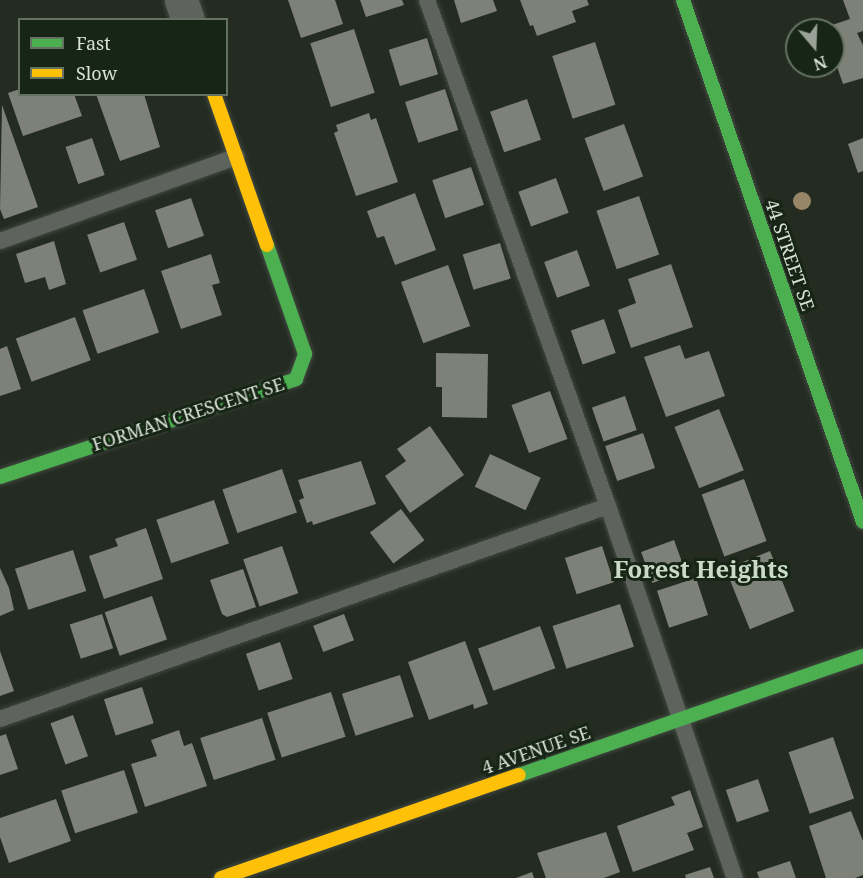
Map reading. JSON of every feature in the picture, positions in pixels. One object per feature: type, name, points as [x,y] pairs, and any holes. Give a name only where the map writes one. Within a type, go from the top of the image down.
[{"type":"street","points":[[182,0],[187,18]]},
{"type":"street","name":"44 STREET SE","points":[[683,0],[863,522]]},
{"type":"street","name":"FORMAN CRESCENT SE","points":[[0,477],[296,379],[305,354],[215,96]]},
{"type":"street","name":"4 AVENUE SE","points":[[221,878],[863,656]]},
{"type":"lane","points":[[428,0],[608,507],[735,878]]},
{"type":"lane","points":[[0,241],[236,157]]},
{"type":"lane","points":[[0,719],[608,507]]},
{"type":"building","points":[[288,0],[335,0],[343,24],[301,38]]},
{"type":"building","points":[[360,0],[402,0],[404,5],[366,17]]},
{"type":"building","points":[[454,0],[493,0],[497,11],[461,23]]},
{"type":"building","points":[[520,0],[587,0],[589,5],[572,11],[576,22],[537,36],[533,25],[530,26]]},
{"type":"building","points":[[843,0],[863,0],[863,31],[857,33],[863,45],[863,78],[843,84],[841,78],[845,78],[845,21],[850,19]]},
{"type":"building","points":[[354,29],[375,93],[331,107],[310,43]]},
{"type":"building","points":[[427,38],[438,74],[400,86],[389,50]]},
{"type":"building","points":[[595,42],[615,105],[573,119],[552,56]]},
{"type":"building","points":[[445,89],[458,130],[418,143],[405,102]]},
{"type":"building","points":[[18,90],[18,96],[75,96],[82,116],[23,136],[8,93]]},
{"type":"building","points":[[97,96],[145,96],[160,147],[120,161]]},
{"type":"building","points":[[527,99],[541,140],[504,152],[490,112]]},
{"type":"building","points":[[2,105],[38,207],[4,219],[0,209]]},
{"type":"building","points":[[369,113],[371,120],[376,118],[398,182],[356,196],[334,133],[338,131],[336,125]]},
{"type":"building","points":[[624,124],[643,177],[604,191],[585,138]]},
{"type":"building","points":[[92,138],[105,175],[78,184],[66,147]]},
{"type":"building","points":[[863,138],[863,171],[858,173],[848,144]]},
{"type":"building","points":[[471,167],[484,205],[445,218],[432,180]]},
{"type":"building","points":[[556,178],[569,213],[531,226],[518,192]]},
{"type":"building","points":[[415,193],[436,250],[395,265],[384,236],[377,238],[367,211]]},
{"type":"building","points":[[639,196],[659,255],[617,269],[596,211]]},
{"type":"building","points":[[191,198],[204,236],[168,248],[155,210]]},
{"type":"building","points":[[124,222],[137,260],[100,273],[87,235]]},
{"type":"building","points":[[54,241],[66,284],[49,290],[45,277],[25,283],[16,254]]},
{"type":"building","points":[[500,243],[511,278],[474,290],[463,254]]},
{"type":"building","points":[[577,250],[590,286],[557,298],[544,262]]},
{"type":"building","points":[[211,254],[220,283],[212,285],[222,315],[181,329],[161,271]]},
{"type":"building","points":[[671,264],[693,327],[631,348],[618,310],[636,303],[628,279]]},
{"type":"building","points":[[448,265],[470,326],[423,343],[401,282]]},
{"type":"building","points":[[144,289],[159,332],[98,354],[83,310]]},
{"type":"building","points":[[75,317],[91,360],[32,382],[16,339]]},
{"type":"building","points":[[604,319],[616,353],[583,364],[571,330]]},
{"type":"building","points":[[680,345],[685,359],[709,351],[725,396],[666,417],[644,357]]},
{"type":"building","points":[[7,346],[21,389],[0,396],[0,349]]},
{"type":"building","points":[[436,353],[488,354],[487,418],[442,417],[442,387],[436,387]]},
{"type":"building","points":[[550,391],[567,439],[529,453],[511,405]]},
{"type":"building","points":[[625,396],[637,430],[604,441],[592,407]]},
{"type":"building","points":[[719,409],[744,470],[699,488],[674,427]]},
{"type":"building","points":[[430,426],[464,475],[410,513],[385,476],[406,461],[397,449]]},
{"type":"building","points":[[643,433],[655,468],[617,481],[605,446]]},
{"type":"building","points":[[490,454],[541,478],[526,510],[475,487]]},
{"type":"building","points":[[361,461],[376,504],[313,525],[312,521],[307,523],[299,500],[304,498],[298,480]]},
{"type":"building","points":[[282,469],[297,512],[237,533],[222,490]]},
{"type":"building","points":[[744,479],[767,541],[724,556],[702,494]]},
{"type":"building","points":[[214,500],[229,543],[171,563],[156,520]]},
{"type":"building","points":[[401,509],[424,540],[393,564],[370,532]]},
{"type":"building","points":[[146,528],[163,579],[104,599],[89,556],[118,546],[115,539]]},
{"type":"building","points":[[674,540],[685,571],[652,583],[641,552]]},
{"type":"building","points":[[282,546],[298,593],[260,607],[243,559]]},
{"type":"building","points":[[602,546],[614,582],[577,594],[565,558]]},
{"type":"building","points":[[73,550],[86,591],[28,610],[15,569]]},
{"type":"building","points":[[770,551],[794,611],[750,629],[725,569]]},
{"type":"building","points":[[0,568],[9,588],[14,610],[0,616]]},
{"type":"building","points":[[243,569],[256,607],[227,617],[222,614],[210,580]]},
{"type":"building","points":[[696,578],[708,615],[669,628],[657,591]]},
{"type":"building","points":[[152,596],[167,639],[120,656],[105,612]]},
{"type":"building","points":[[620,604],[634,647],[566,669],[552,626]]},
{"type":"building","points":[[102,614],[113,648],[81,659],[70,625]]},
{"type":"building","points":[[344,614],[354,640],[323,652],[313,626]]},
{"type":"building","points":[[540,626],[555,668],[493,691],[478,649]]},
{"type":"building","points":[[465,641],[488,704],[474,709],[473,704],[429,720],[408,662]]},
{"type":"building","points":[[280,642],[293,679],[259,691],[246,654]]},
{"type":"building","points":[[0,651],[14,691],[0,696]]},
{"type":"building","points":[[400,675],[414,717],[356,736],[342,694]]},
{"type":"building","points":[[142,687],[154,723],[116,736],[104,699]]},
{"type":"building","points":[[331,692],[346,737],[282,757],[267,713]]},
{"type":"building","points":[[73,715],[88,756],[65,765],[50,723]]},
{"type":"building","points":[[262,718],[276,760],[214,780],[200,738]]},
{"type":"building","points":[[179,730],[184,746],[192,743],[207,786],[145,807],[131,764],[157,756],[151,740]]},
{"type":"building","points":[[6,734],[18,769],[0,775],[0,736]]},
{"type":"building","points":[[833,737],[854,798],[810,814],[789,752]]},
{"type":"building","points":[[124,770],[138,813],[75,833],[61,790]]},
{"type":"building","points":[[758,779],[769,811],[737,822],[726,790]]},
{"type":"building","points":[[690,790],[703,827],[687,833],[694,850],[633,872],[617,826],[675,805],[671,797]]},
{"type":"building","points":[[56,799],[71,841],[9,863],[0,837],[0,818]]},
{"type":"building","points":[[851,811],[863,841],[863,875],[855,878],[826,878],[809,826]]},
{"type":"building","points":[[606,832],[620,872],[604,878],[546,878],[537,853]]},
{"type":"building","points":[[790,861],[796,878],[759,878],[757,872]]},
{"type":"building","points":[[710,867],[714,878],[686,878],[685,875]]},
{"type":"building","points":[[532,872],[534,878],[516,878]]},
{"type":"traffic: fast","points":[[683,0],[863,522]]},
{"type":"traffic: fast","points":[[0,477],[296,379],[305,354],[267,245]]},
{"type":"traffic: fast","points":[[519,775],[863,656]]},
{"type":"traffic: slow","points":[[215,96],[267,245]]},
{"type":"traffic: slow","points":[[221,878],[519,775]]},
{"type":"district","name":"Forest Heights","points":[[701,569]]}]
